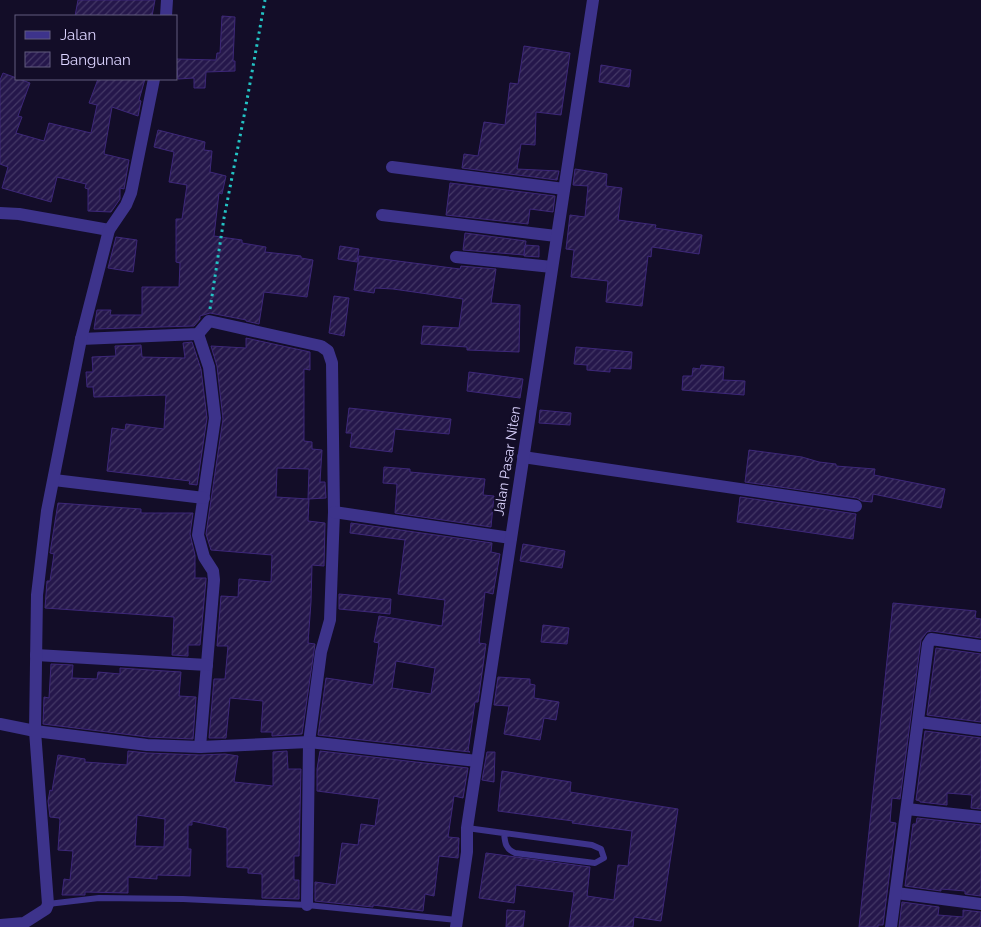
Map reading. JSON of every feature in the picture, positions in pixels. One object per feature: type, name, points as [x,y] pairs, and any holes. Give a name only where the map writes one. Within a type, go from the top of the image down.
[{"type":"street","points":[[166,15],[167,0]]},
{"type":"street","name":"Jalan Pasar Niten","points":[[457,923],[467,852],[467,828],[593,0]]},
{"type":"street","points":[[0,925],[27,922],[47,906],[35,731],[37,595],[48,511],[81,339],[109,230],[126,205],[130,193],[154,80]]},
{"type":"street","points":[[392,167],[564,189]]},
{"type":"street","points":[[0,214],[19,214],[109,230]]},
{"type":"street","points":[[382,215],[556,236]]},
{"type":"street","points":[[456,257],[552,267]]},
{"type":"street","points":[[81,339],[198,334],[209,321],[321,346],[328,351],[332,363],[334,512],[330,620],[320,652],[309,742],[307,905]]},
{"type":"street","points":[[198,334],[209,367],[215,418],[198,535],[204,557],[212,571],[214,580],[200,747]]},
{"type":"street","points":[[523,457],[856,506]]},
{"type":"street","points":[[54,480],[204,498]]},
{"type":"street","points":[[334,512],[511,538]]},
{"type":"street","points":[[892,927],[929,641],[934,639],[981,646]]},
{"type":"street","points":[[36,655],[207,665]]},
{"type":"street","points":[[919,722],[981,730]]},
{"type":"street","points":[[0,724],[35,731],[147,745],[200,747],[309,742],[477,761]]},
{"type":"street","points":[[907,809],[981,817]]},
{"type":"street","points":[[896,893],[981,904]]},
{"type":"lane","points":[[467,828],[504,833],[592,845],[601,849],[604,858],[595,863],[515,853],[510,851],[506,845],[504,833]]},
{"type":"lane","points":[[47,906],[99,898],[183,899],[307,905],[457,923]]},
{"type":"path","points":[[209,321],[224,218],[265,0]]},
{"type":"building","points":[[78,0],[155,0],[152,15],[75,15]]},
{"type":"building","points":[[222,16],[235,17],[233,61],[235,61],[235,71],[206,72],[205,88],[194,88],[194,78],[178,79],[178,59],[216,60],[217,53],[220,53]]},
{"type":"building","points":[[524,46],[570,53],[561,115],[536,112],[535,145],[521,144],[517,169],[559,171],[557,180],[462,168],[464,154],[478,156],[484,122],[505,125],[510,83],[518,84]]},
{"type":"building","points":[[601,65],[631,70],[629,87],[599,82]]},
{"type":"building","points":[[3,73],[15,77],[15,80],[30,83],[18,116],[22,117],[16,133],[44,141],[49,123],[91,133],[97,105],[89,103],[98,80],[145,80],[139,100],[141,101],[138,116],[112,107],[104,154],[129,160],[124,189],[120,188],[120,199],[111,212],[88,211],[88,189],[85,188],[86,184],[57,177],[51,202],[2,188],[8,167],[0,164],[0,80]]},
{"type":"building","points":[[158,130],[205,142],[204,150],[212,151],[210,172],[226,176],[222,194],[219,193],[214,236],[242,240],[242,243],[266,247],[265,252],[301,256],[301,258],[313,260],[307,297],[264,292],[259,324],[210,313],[200,316],[200,319],[194,326],[94,329],[97,310],[111,310],[110,315],[142,315],[142,287],[179,287],[180,263],[176,262],[176,219],[182,219],[187,185],[169,182],[174,152],[154,147]]},
{"type":"building","points":[[575,169],[607,174],[606,186],[622,188],[618,220],[656,225],[655,228],[702,235],[699,254],[652,247],[651,257],[648,256],[642,306],[606,302],[608,281],[571,277],[574,250],[566,249],[570,215],[585,217],[588,186],[573,185]]},
{"type":"building","points":[[450,183],[555,196],[553,212],[530,209],[528,224],[446,215]]},
{"type":"building","points":[[465,233],[526,241],[524,255],[463,250]]},
{"type":"building","points":[[116,237],[137,240],[133,272],[108,268]]},
{"type":"building","points":[[525,245],[539,246],[539,257],[524,256]]},
{"type":"building","points":[[340,246],[359,249],[357,262],[338,259]]},
{"type":"building","points":[[359,256],[460,269],[461,266],[496,269],[491,303],[520,305],[519,352],[467,350],[467,347],[421,344],[423,326],[459,328],[463,299],[393,289],[375,288],[374,293],[354,290]]},
{"type":"building","points":[[334,296],[349,298],[344,336],[329,333]]},
{"type":"building","points":[[246,338],[310,352],[310,370],[304,369],[304,441],[312,442],[312,449],[322,450],[320,482],[325,482],[326,498],[309,499],[308,521],[325,523],[324,566],[312,565],[308,643],[315,644],[302,734],[272,736],[272,732],[261,732],[263,701],[230,698],[226,738],[209,738],[214,679],[225,679],[228,646],[217,646],[221,596],[238,597],[239,579],[271,582],[272,555],[211,550],[206,534],[223,419],[217,366],[211,346],[246,348]],"holes":[[[277,468],[309,469],[308,499],[276,497]]]},
{"type":"building","points":[[192,342],[201,369],[207,418],[197,485],[189,484],[190,481],[107,471],[112,428],[125,430],[126,424],[164,429],[166,395],[94,397],[93,387],[87,387],[86,372],[93,372],[92,357],[116,356],[115,346],[141,345],[142,357],[185,358],[183,343]]},
{"type":"building","points":[[576,347],[632,352],[631,369],[610,368],[610,372],[587,370],[587,365],[574,364]]},
{"type":"building","points":[[701,365],[724,367],[723,380],[745,381],[744,395],[682,390],[683,376],[692,376],[693,368],[700,369]]},
{"type":"building","points":[[469,372],[523,379],[520,398],[467,391]]},
{"type":"building","points":[[349,408],[451,419],[449,434],[395,429],[392,452],[350,447],[352,433],[346,433]]},
{"type":"building","points":[[540,410],[571,413],[570,425],[539,423]]},
{"type":"building","points":[[749,450],[802,457],[836,464],[836,466],[875,469],[874,475],[945,489],[941,508],[873,494],[872,502],[862,501],[857,498],[745,482]]},
{"type":"building","points":[[384,467],[410,469],[410,472],[485,479],[483,495],[494,496],[491,527],[395,513],[397,484],[383,483]]},
{"type":"building","points":[[740,497],[856,514],[853,539],[737,522]]},
{"type":"building","points":[[58,503],[141,509],[141,513],[193,513],[190,534],[195,555],[195,578],[206,578],[200,645],[188,645],[188,656],[172,655],[174,617],[45,608],[47,581],[50,581],[54,554],[50,553]]},
{"type":"building","points":[[351,523],[492,543],[491,552],[500,554],[493,594],[485,592],[479,643],[486,644],[478,702],[475,702],[468,751],[470,752],[318,735],[326,678],[373,685],[379,643],[374,642],[379,616],[442,626],[445,600],[398,594],[405,540],[350,533]],"holes":[[[396,661],[435,668],[431,694],[392,688]]]},
{"type":"building","points":[[523,544],[565,551],[562,568],[520,561]]},
{"type":"building","points":[[339,594],[391,599],[390,614],[339,609]]},
{"type":"building","points":[[893,603],[976,611],[975,618],[981,619],[981,638],[932,631],[927,632],[921,640],[900,799],[892,798],[890,822],[896,823],[883,925],[878,925],[878,927],[859,927]]},
{"type":"building","points":[[543,625],[569,628],[567,644],[541,642]]},
{"type":"building","points":[[936,648],[981,654],[981,722],[927,715]]},
{"type":"building","points":[[51,664],[73,665],[72,678],[97,679],[98,672],[120,674],[120,668],[181,672],[179,696],[196,697],[193,739],[148,737],[43,724],[44,697],[49,698]]},
{"type":"building","points":[[498,677],[530,679],[530,684],[535,685],[534,698],[559,702],[556,720],[544,718],[540,740],[504,734],[509,706],[494,705]]},
{"type":"building","points":[[925,731],[981,738],[981,809],[971,808],[972,795],[947,793],[947,805],[916,800]]},
{"type":"building","points":[[128,751],[200,755],[225,754],[238,756],[234,782],[273,786],[273,752],[287,751],[288,769],[301,769],[299,856],[294,856],[294,880],[299,880],[299,899],[262,898],[262,874],[248,873],[248,868],[227,867],[227,828],[192,821],[192,825],[188,825],[188,849],[191,849],[190,876],[157,875],[157,879],[128,877],[128,893],[85,892],[85,895],[62,895],[64,879],[70,880],[73,851],[58,850],[60,820],[59,818],[50,817],[48,801],[50,790],[52,791],[58,755],[85,759],[85,762],[127,765]],"holes":[[[137,815],[165,819],[164,847],[135,846]]]},
{"type":"building","points":[[320,751],[468,768],[463,798],[454,796],[448,837],[459,838],[458,858],[439,856],[434,896],[425,894],[423,911],[315,901],[315,882],[336,885],[342,843],[358,845],[361,824],[375,826],[379,799],[317,791],[317,769]]},
{"type":"building","points":[[487,752],[495,752],[494,782],[482,780]]},
{"type":"building","points":[[502,771],[571,782],[570,792],[678,809],[661,921],[634,917],[633,927],[569,927],[574,892],[516,885],[514,903],[479,898],[486,853],[590,867],[587,896],[614,900],[618,865],[628,866],[632,831],[498,811]]},
{"type":"building","points":[[917,818],[981,825],[981,896],[965,894],[965,891],[941,889],[941,891],[905,886],[913,824],[916,824]]},
{"type":"building","points":[[902,902],[939,907],[938,915],[963,917],[963,910],[981,912],[980,927],[899,927]]},
{"type":"building","points":[[507,910],[525,911],[523,927],[506,927]]}]
